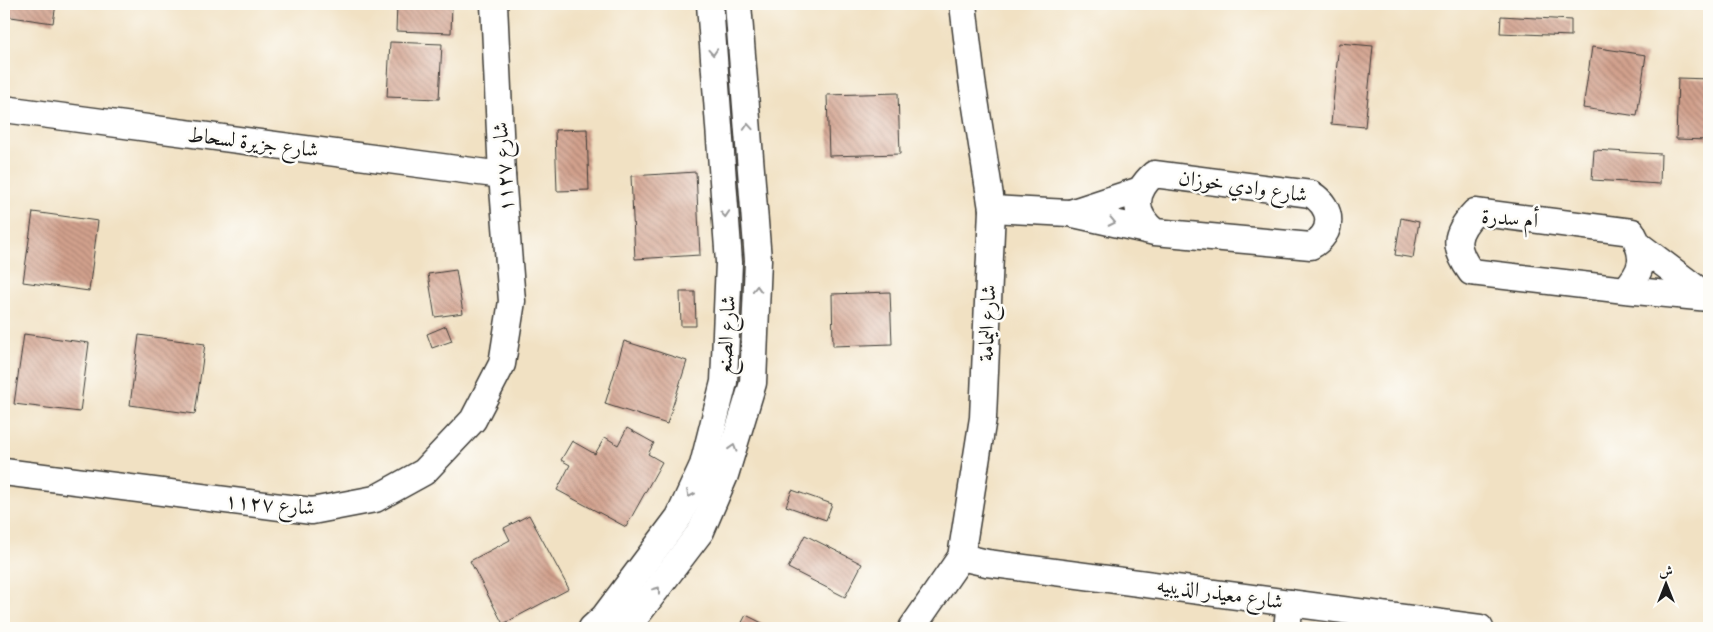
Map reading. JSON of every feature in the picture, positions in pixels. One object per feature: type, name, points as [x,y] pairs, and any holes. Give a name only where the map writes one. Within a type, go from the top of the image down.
[{"type":"street","name":"شارع ١١٢٧","points":[[4,472],[312,511],[375,499],[424,472],[472,420],[502,364],[512,301],[502,174],[494,4]]},
{"type":"street","name":"شارع الصنع","points":[[609,626],[679,517],[703,465],[724,382],[729,262],[710,4]]},
{"type":"street","name":"شارع الصنع","points":[[609,626],[701,531],[725,476],[753,383],[758,260],[738,4]]},
{"type":"street","name":"شارع اليمامة","points":[[912,628],[961,557],[983,418],[992,209],[972,81],[963,4]]},
{"type":"street","name":"شارع جزيرة لسحاط","points":[[4,109],[502,174]]},
{"type":"street","name":"شارع وادي خوزان","points":[[992,209],[1069,213],[1154,232],[1311,246],[1323,236],[1328,221],[1328,212],[1324,205],[1311,194],[1154,174],[1140,190],[1069,213]]},
{"type":"street","points":[[1140,190],[1138,210],[1147,226],[1154,232]]},
{"type":"street","name":"أم سدرة","points":[[1475,212],[1632,232],[1640,246],[1709,298],[1471,272],[1461,258],[1458,241],[1463,224],[1475,212]]},
{"type":"street","points":[[1625,290],[1636,278],[1642,262],[1640,246]]},
{"type":"street","name":"شارع معيذر الذيبيه","points":[[961,557],[987,563],[1480,628]]},
{"type":"street","points":[[1287,628],[1290,603]]},
{"type":"building","points":[[4,4],[56,4],[53,23],[4,16]]},
{"type":"building","points":[[397,4],[452,4],[451,33],[396,31]]},
{"type":"building","points":[[1501,16],[1571,20],[1571,36],[1500,33]]},
{"type":"building","points":[[390,42],[442,44],[439,99],[387,97]]},
{"type":"building","points":[[1339,43],[1373,46],[1365,127],[1331,124]]},
{"type":"building","points":[[1592,47],[1646,55],[1637,116],[1583,108]]},
{"type":"building","points":[[1678,78],[1709,79],[1709,140],[1676,139]]},
{"type":"building","points":[[898,93],[900,154],[829,156],[827,95]]},
{"type":"building","points":[[587,129],[589,190],[557,191],[555,130]]},
{"type":"building","points":[[1594,150],[1661,154],[1660,184],[1592,180]]},
{"type":"building","points":[[696,172],[700,255],[635,259],[631,176]]},
{"type":"building","points":[[33,212],[98,221],[89,291],[23,282]]},
{"type":"building","points":[[1401,218],[1419,222],[1413,258],[1395,255]]},
{"type":"building","points":[[456,270],[463,313],[435,317],[428,274]]},
{"type":"building","points":[[680,292],[695,292],[696,326],[681,326]]},
{"type":"building","points":[[890,292],[892,344],[833,346],[832,294]]},
{"type":"building","points":[[446,326],[452,341],[432,348],[427,334]]},
{"type":"building","points":[[24,334],[89,343],[80,412],[14,404]]},
{"type":"building","points":[[139,335],[205,344],[195,414],[130,405]]},
{"type":"building","points":[[624,341],[687,361],[667,424],[605,404]]},
{"type":"building","points":[[627,428],[654,443],[648,454],[662,462],[626,527],[557,490],[570,465],[561,460],[572,441],[595,454],[605,437],[618,445]]},
{"type":"building","points":[[792,490],[832,504],[826,520],[786,506]]},
{"type":"building","points":[[529,515],[569,589],[503,624],[470,561],[510,540],[504,528]]},
{"type":"building","points":[[805,535],[862,564],[845,597],[788,568]]},
{"type":"building","points":[[746,615],[772,628],[739,628]]}]
